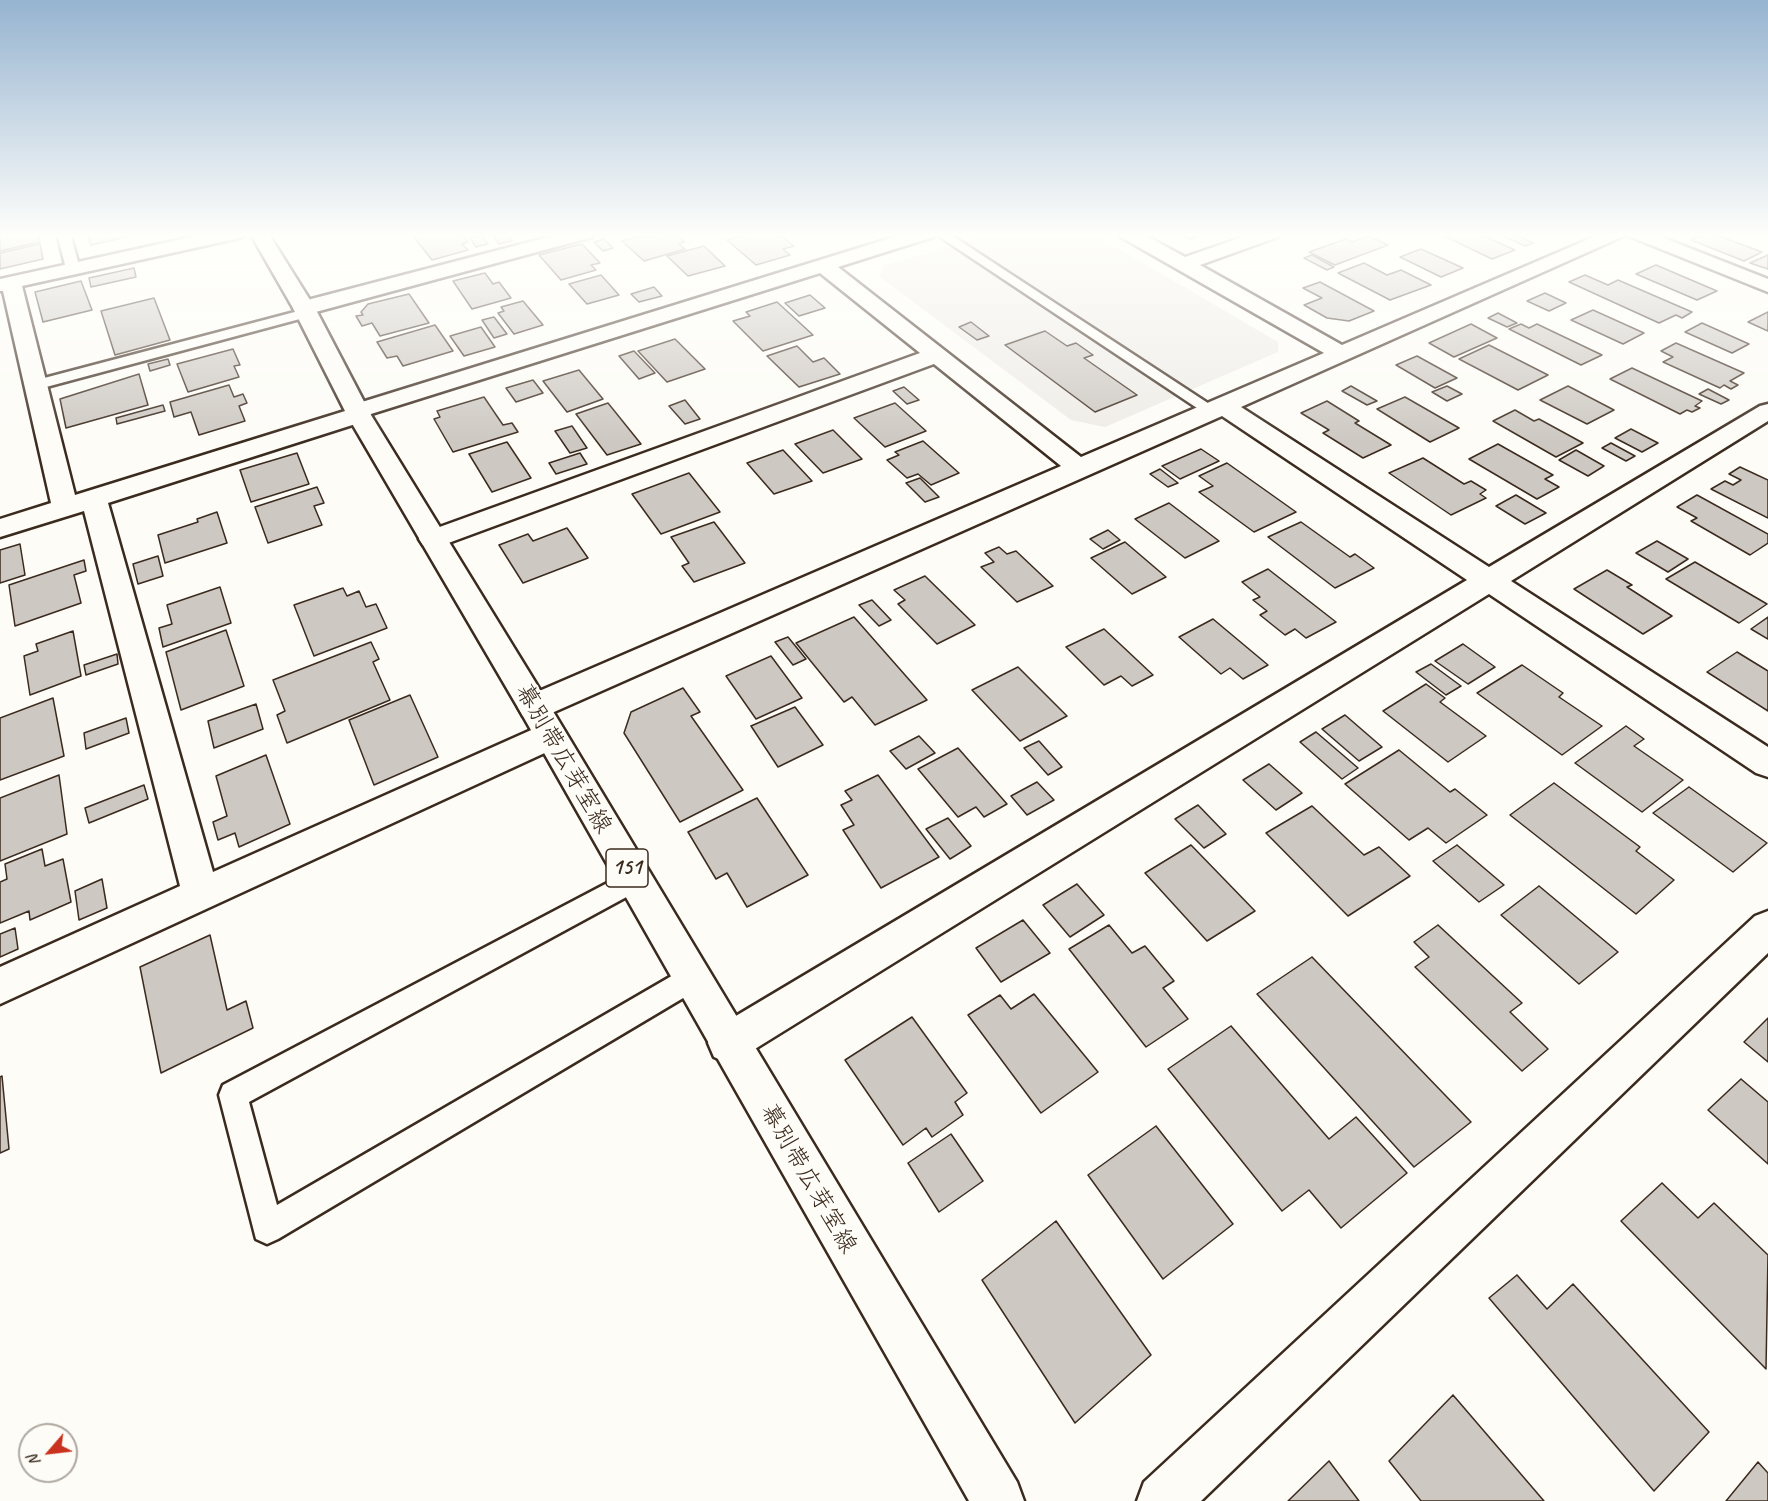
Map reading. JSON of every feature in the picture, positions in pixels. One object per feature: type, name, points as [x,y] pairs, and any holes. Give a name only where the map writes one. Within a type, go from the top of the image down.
[{"type":"street","points":[[11,303],[35,385],[80,503],[201,895]]},
{"type":"street","name":"幕別帯広芽室線","points":[[301,303],[358,413],[542,722],[998,1501]]},
{"type":"street","points":[[305,310],[330,303]]},
{"type":"street","points":[[0,528],[703,303]]},
{"type":"street","points":[[871,303],[1080,469]]},
{"type":"street","points":[[1253,303],[1342,354]]},
{"type":"street","points":[[0,986],[201,895],[542,722],[1080,469],[1458,303]]},
{"type":"street","points":[[433,539],[937,355]]},
{"type":"street","points":[[1218,409],[1768,764]]},
{"type":"street","points":[[728,1043],[1768,411]]},
{"type":"street","points":[[1163,1501],[1768,928]]},
{"type":"lane","points":[[1051,303],[1218,409]]},
{"type":"lane","points":[[35,385],[305,310]]},
{"type":"lane","points":[[634,880],[233,1095],[267,1228],[692,979]]},
{"type":"shaded area","points":[[915,303],[1212,303],[1278,342],[1278,352],[1105,427],[1071,420]]},
{"type":"building","points":[[38,303],[89,303],[92,310],[43,322]]},
{"type":"building","points":[[133,303],[156,303],[170,340],[115,355],[101,311]]},
{"type":"building","points":[[415,303],[429,323],[380,336],[372,323],[362,326],[356,316],[363,315],[361,312],[368,304]]},
{"type":"building","points":[[468,303],[493,303],[472,309]]},
{"type":"building","points":[[525,303],[543,325],[514,334],[498,313],[504,311],[501,307]]},
{"type":"building","points":[[778,303],[813,335],[763,351],[733,321],[750,316],[746,312]]},
{"type":"building","points":[[785,303],[819,303],[825,308],[799,316]]},
{"type":"building","points":[[1359,303],[1374,311],[1349,321],[1327,318],[1304,305]]},
{"type":"building","points":[[1532,303],[1566,303],[1549,311]]},
{"type":"building","points":[[1615,303],[1671,303],[1692,312],[1682,318],[1676,315],[1659,323]]},
{"type":"building","points":[[1593,310],[1644,333],[1623,344],[1571,320]]},
{"type":"building","points":[[1768,312],[1768,331],[1748,322]]},
{"type":"building","points":[[1498,313],[1517,323],[1507,327],[1488,318]]},
{"type":"building","points":[[494,317],[507,334],[494,338],[482,320]]},
{"type":"building","points":[[971,322],[989,336],[977,340],[959,327]]},
{"type":"building","points":[[1702,323],[1749,344],[1732,353],[1685,332]]},
{"type":"building","points":[[1471,324],[1497,338],[1454,357],[1429,343]]},
{"type":"building","points":[[1521,324],[1529,328],[1537,324],[1602,355],[1581,365],[1509,329]]},
{"type":"building","points":[[435,325],[453,351],[403,366],[397,356],[387,358],[377,342]]},
{"type":"building","points":[[481,327],[495,347],[464,356],[450,336]]},
{"type":"building","points":[[1045,331],[1067,346],[1076,343],[1093,355],[1084,358],[1137,395],[1095,412],[1005,345]]},
{"type":"building","points":[[675,339],[705,369],[667,382],[638,351]]},
{"type":"building","points":[[1676,343],[1744,373],[1730,381],[1738,385],[1731,389],[1724,385],[1720,388],[1663,362],[1673,357],[1661,351]]},
{"type":"building","points":[[1489,345],[1548,375],[1518,390],[1459,359]]},
{"type":"building","points":[[797,346],[813,362],[824,358],[840,374],[799,387],[767,356]]},
{"type":"building","points":[[233,349],[240,365],[234,366],[239,377],[188,392],[177,364]]},
{"type":"building","points":[[634,351],[655,373],[639,379],[619,356]]},
{"type":"building","points":[[1417,356],[1457,378],[1435,388],[1396,365]]},
{"type":"building","points":[[168,359],[170,365],[150,371],[148,364]]},
{"type":"building","points":[[1632,368],[1702,401],[1695,406],[1700,408],[1692,412],[1687,410],[1680,414],[1610,379]]},
{"type":"building","points":[[579,370],[603,399],[567,412],[543,381]]},
{"type":"building","points":[[139,374],[148,405],[66,428],[60,399]]},
{"type":"building","points":[[533,380],[543,393],[516,402],[506,388]]},
{"type":"building","points":[[229,385],[234,397],[243,394],[247,403],[239,406],[245,421],[199,435],[191,412],[174,417],[170,402]]},
{"type":"building","points":[[1351,386],[1377,401],[1367,405],[1342,391]]},
{"type":"building","points":[[1447,386],[1462,394],[1447,401],[1432,392]]},
{"type":"building","points":[[1568,386],[1614,410],[1587,424],[1540,400]]},
{"type":"building","points":[[904,387],[919,400],[907,404],[893,391]]},
{"type":"building","points":[[1708,389],[1729,400],[1721,404],[1699,394]]},
{"type":"building","points":[[484,397],[503,425],[512,423],[518,432],[453,452],[434,419],[440,417],[437,411]]},
{"type":"building","points":[[1405,397],[1459,428],[1430,442],[1377,409]]},
{"type":"building","points":[[685,400],[700,419],[685,424],[669,406]]},
{"type":"building","points":[[1327,401],[1359,421],[1355,423],[1391,445],[1363,458],[1323,433],[1329,430],[1301,413]]},
{"type":"building","points":[[608,403],[641,444],[607,455],[576,414]]},
{"type":"building","points":[[895,403],[926,431],[885,447],[854,418]]},
{"type":"building","points":[[163,405],[165,411],[117,424],[116,418]]},
{"type":"building","points":[[1515,410],[1534,421],[1539,419],[1583,443],[1556,457],[1493,421]]},
{"type":"building","points":[[572,426],[587,448],[570,453],[555,431]]},
{"type":"building","points":[[1631,429],[1658,443],[1642,452],[1615,438]]},
{"type":"building","points":[[833,430],[862,459],[823,473],[795,444]]},
{"type":"building","points":[[923,441],[959,473],[931,485],[918,474],[907,478],[887,460],[899,455],[895,452]]},
{"type":"building","points":[[507,442],[531,478],[492,492],[469,454]]},
{"type":"building","points":[[1611,443],[1635,456],[1626,461],[1602,448]]},
{"type":"building","points":[[1498,444],[1553,475],[1545,479],[1559,487],[1537,499],[1469,459]]},
{"type":"building","points":[[1201,449],[1219,461],[1180,479],[1162,466]]},
{"type":"building","points":[[783,450],[812,481],[774,494],[747,463]]},
{"type":"building","points":[[1576,450],[1604,466],[1588,476],[1559,460]]},
{"type":"building","points":[[297,453],[309,484],[251,502],[240,470]]},
{"type":"building","points":[[580,453],[587,464],[556,474],[549,463]]},
{"type":"building","points":[[1423,458],[1464,484],[1471,481],[1486,490],[1480,494],[1486,498],[1451,515],[1389,473]]},
{"type":"building","points":[[1227,463],[1296,512],[1254,532],[1199,492],[1213,486],[1199,476]]},
{"type":"building","points":[[1740,467],[1768,480],[1768,518],[1711,489],[1725,481],[1733,485],[1741,480],[1729,474]]},
{"type":"building","points":[[1160,469],[1178,483],[1168,487],[1150,474]]},
{"type":"building","points":[[689,473],[720,512],[661,534],[632,494]]},
{"type":"building","points":[[920,478],[939,497],[925,502],[906,483]]},
{"type":"building","points":[[317,487],[324,503],[314,506],[322,525],[268,543],[255,507]]},
{"type":"building","points":[[1516,495],[1546,513],[1525,524],[1496,506]]},
{"type":"building","points":[[1697,495],[1768,534],[1768,543],[1750,555],[1691,521],[1697,518],[1677,507]]},
{"type":"building","points":[[1169,503],[1219,541],[1185,558],[1135,519]]},
{"type":"building","points":[[217,512],[227,543],[165,563],[158,535],[198,522],[197,519]]},
{"type":"building","points":[[714,522],[745,563],[694,582],[682,566],[689,563],[671,537]]},
{"type":"building","points":[[1301,522],[1350,557],[1355,554],[1374,568],[1335,588],[1268,537]]},
{"type":"building","points":[[567,528],[588,558],[523,583],[499,545],[528,534],[533,541]]},
{"type":"building","points":[[1108,530],[1120,540],[1103,549],[1090,539]]},
{"type":"building","points":[[1657,541],[1688,559],[1668,572],[1636,553]]},
{"type":"building","points":[[1125,542],[1166,577],[1132,594],[1091,558]]},
{"type":"building","points":[[20,544],[25,575],[0,583],[0,550]]},
{"type":"building","points":[[999,547],[1007,554],[1016,551],[1053,586],[1017,602],[981,567],[994,562],[985,553]]},
{"type":"building","points":[[158,556],[163,576],[138,584],[133,564]]},
{"type":"building","points":[[84,560],[86,571],[74,575],[81,603],[15,626],[9,585]]},
{"type":"building","points":[[1695,562],[1767,604],[1739,623],[1666,579]]},
{"type":"building","points":[[1268,569],[1336,622],[1306,638],[1295,629],[1285,635],[1260,615],[1267,611],[1253,600],[1260,597],[1242,582]]},
{"type":"building","points":[[1607,570],[1632,585],[1627,587],[1672,616],[1643,634],[1574,589]]},
{"type":"building","points":[[925,576],[975,625],[937,644],[898,604],[905,600],[894,590]]},
{"type":"building","points":[[220,587],[231,623],[163,647],[159,628],[172,624],[167,605]]},
{"type":"building","points":[[343,588],[347,596],[359,591],[366,607],[376,604],[387,628],[314,656],[294,605]]},
{"type":"building","points":[[872,600],[891,620],[879,626],[859,605]]},
{"type":"building","points":[[854,617],[927,700],[875,725],[852,697],[844,702],[796,643]]},
{"type":"building","points":[[1768,617],[1768,639],[1751,629]]},
{"type":"building","points":[[1213,619],[1268,665],[1243,679],[1230,668],[1221,674],[1179,637]]},
{"type":"building","points":[[1104,629],[1153,675],[1132,686],[1121,676],[1104,685],[1066,647]]},
{"type":"building","points":[[226,630],[244,686],[181,710],[166,652]]},
{"type":"building","points":[[73,631],[81,676],[30,695],[24,656],[38,651],[36,644]]},
{"type":"building","points":[[788,637],[806,659],[793,665],[775,642]]},
{"type":"building","points":[[371,642],[379,659],[373,662],[390,700],[287,743],[277,715],[285,711],[273,680]]},
{"type":"building","points":[[1463,644],[1495,667],[1468,684],[1435,661]]},
{"type":"building","points":[[1737,652],[1768,671],[1768,711],[1707,672]]},
{"type":"building","points":[[117,654],[118,664],[86,675],[84,665]]},
{"type":"building","points":[[771,656],[802,698],[756,719],[726,676]]},
{"type":"building","points":[[1431,664],[1461,686],[1446,695],[1416,672]]},
{"type":"building","points":[[1522,665],[1563,693],[1559,697],[1602,726],[1562,755],[1477,693]]},
{"type":"building","points":[[1018,667],[1067,716],[1020,741],[972,690]]},
{"type":"building","points":[[1426,684],[1445,698],[1440,702],[1486,736],[1448,762],[1383,711]]},
{"type":"building","points":[[683,688],[700,712],[691,716],[743,790],[680,822],[624,733],[631,712]]},
{"type":"building","points":[[410,695],[438,757],[374,785],[349,720]]},
{"type":"building","points":[[53,698],[64,756],[0,780],[0,718]]},
{"type":"building","points":[[256,704],[263,729],[214,748],[208,721]]},
{"type":"building","points":[[795,707],[823,745],[778,767],[751,726]]},
{"type":"building","points":[[1345,715],[1382,747],[1359,761],[1322,729]]},
{"type":"building","points":[[126,718],[129,733],[86,749],[84,733]]},
{"type":"building","points":[[1626,726],[1644,739],[1634,746],[1683,780],[1642,812],[1575,763]]},
{"type":"building","points":[[1316,732],[1358,768],[1342,779],[1300,742]]},
{"type":"building","points":[[919,736],[935,753],[906,769],[890,751]]},
{"type":"building","points":[[1039,741],[1062,767],[1048,775],[1024,748]]},
{"type":"building","points":[[958,748],[1007,804],[984,817],[976,807],[958,817],[918,769]]},
{"type":"building","points":[[1399,750],[1450,792],[1455,789],[1487,815],[1446,843],[1428,828],[1409,840],[1345,784]]},
{"type":"building","points":[[266,755],[290,824],[239,847],[235,833],[218,840],[213,822],[227,816],[216,776]]},
{"type":"building","points":[[1269,764],[1302,793],[1276,810],[1243,780]]},
{"type":"building","points":[[59,775],[67,834],[0,861],[0,798]]},
{"type":"building","points":[[878,775],[939,857],[881,888],[843,830],[854,825],[841,805],[852,800],[845,791]]},
{"type":"building","points":[[1037,782],[1054,800],[1027,815],[1011,796]]},
{"type":"building","points":[[1554,783],[1640,847],[1636,851],[1674,880],[1636,914],[1510,815]]},
{"type":"building","points":[[144,785],[148,799],[89,823],[85,808]]},
{"type":"building","points":[[1689,787],[1767,843],[1733,872],[1653,813]]},
{"type":"building","points":[[757,798],[808,875],[747,907],[727,873],[716,879],[688,832]]},
{"type":"building","points":[[1198,805],[1226,834],[1204,848],[1175,819]]},
{"type":"building","points":[[1312,806],[1364,855],[1379,847],[1410,876],[1348,916],[1266,833]]},
{"type":"building","points":[[948,818],[971,846],[950,859],[926,829]]},
{"type":"building","points":[[1191,845],[1255,911],[1207,941],[1145,873]]},
{"type":"building","points":[[1457,845],[1504,885],[1479,902],[1433,861]]},
{"type":"building","points":[[42,849],[45,866],[63,859],[71,902],[30,920],[29,911],[0,923],[0,882],[7,879],[5,864]]},
{"type":"building","points":[[102,879],[107,908],[79,920],[75,891]]},
{"type":"building","points":[[1077,884],[1104,915],[1070,937],[1043,905]]},
{"type":"building","points":[[1539,886],[1618,952],[1579,984],[1501,915]]},
{"type":"building","points":[[1023,920],[1050,953],[1001,982],[976,948]]},
{"type":"building","points":[[1109,925],[1132,953],[1145,946],[1174,981],[1163,988],[1188,1019],[1146,1047],[1069,949]]},
{"type":"building","points":[[1438,925],[1522,1003],[1510,1012],[1548,1049],[1522,1071],[1415,967],[1429,957],[1414,942]]},
{"type":"building","points":[[15,928],[18,949],[0,957],[0,934]]},
{"type":"building","points":[[210,935],[227,1010],[246,1001],[253,1028],[161,1073],[140,967]]},
{"type":"building","points":[[1312,957],[1471,1122],[1414,1167],[1257,994]]},
{"type":"building","points":[[1034,994],[1098,1072],[1041,1113],[968,1015],[1000,995],[1011,1009]]},
{"type":"building","points":[[912,1017],[967,1093],[955,1102],[963,1115],[932,1137],[926,1128],[903,1145],[845,1060]]},
{"type":"building","points":[[1768,1018],[1768,1062],[1744,1042]]},
{"type":"building","points":[[1231,1026],[1329,1139],[1356,1117],[1407,1173],[1341,1228],[1309,1190],[1282,1211],[1168,1069]]},
{"type":"building","points":[[2,1076],[9,1149],[0,1153],[0,1077]]},
{"type":"building","points":[[1741,1079],[1768,1102],[1768,1164],[1708,1110]]},
{"type":"building","points":[[1156,1126],[1233,1224],[1163,1279],[1088,1175]]},
{"type":"building","points":[[951,1134],[983,1181],[939,1212],[908,1163]]},
{"type":"building","points":[[1662,1183],[1698,1218],[1714,1203],[1768,1255],[1766,1369],[1621,1221]]},
{"type":"building","points":[[1056,1221],[1151,1355],[1075,1423],[982,1280]]},
{"type":"building","points":[[1517,1275],[1547,1309],[1573,1284],[1709,1432],[1654,1491],[1489,1298]]},
{"type":"building","points":[[1453,1395],[1544,1501],[1421,1501],[1389,1461]]},
{"type":"building","points":[[1329,1461],[1359,1501],[1288,1501]]},
{"type":"building","points":[[1758,1462],[1768,1473],[1768,1501],[1726,1501]]}]
